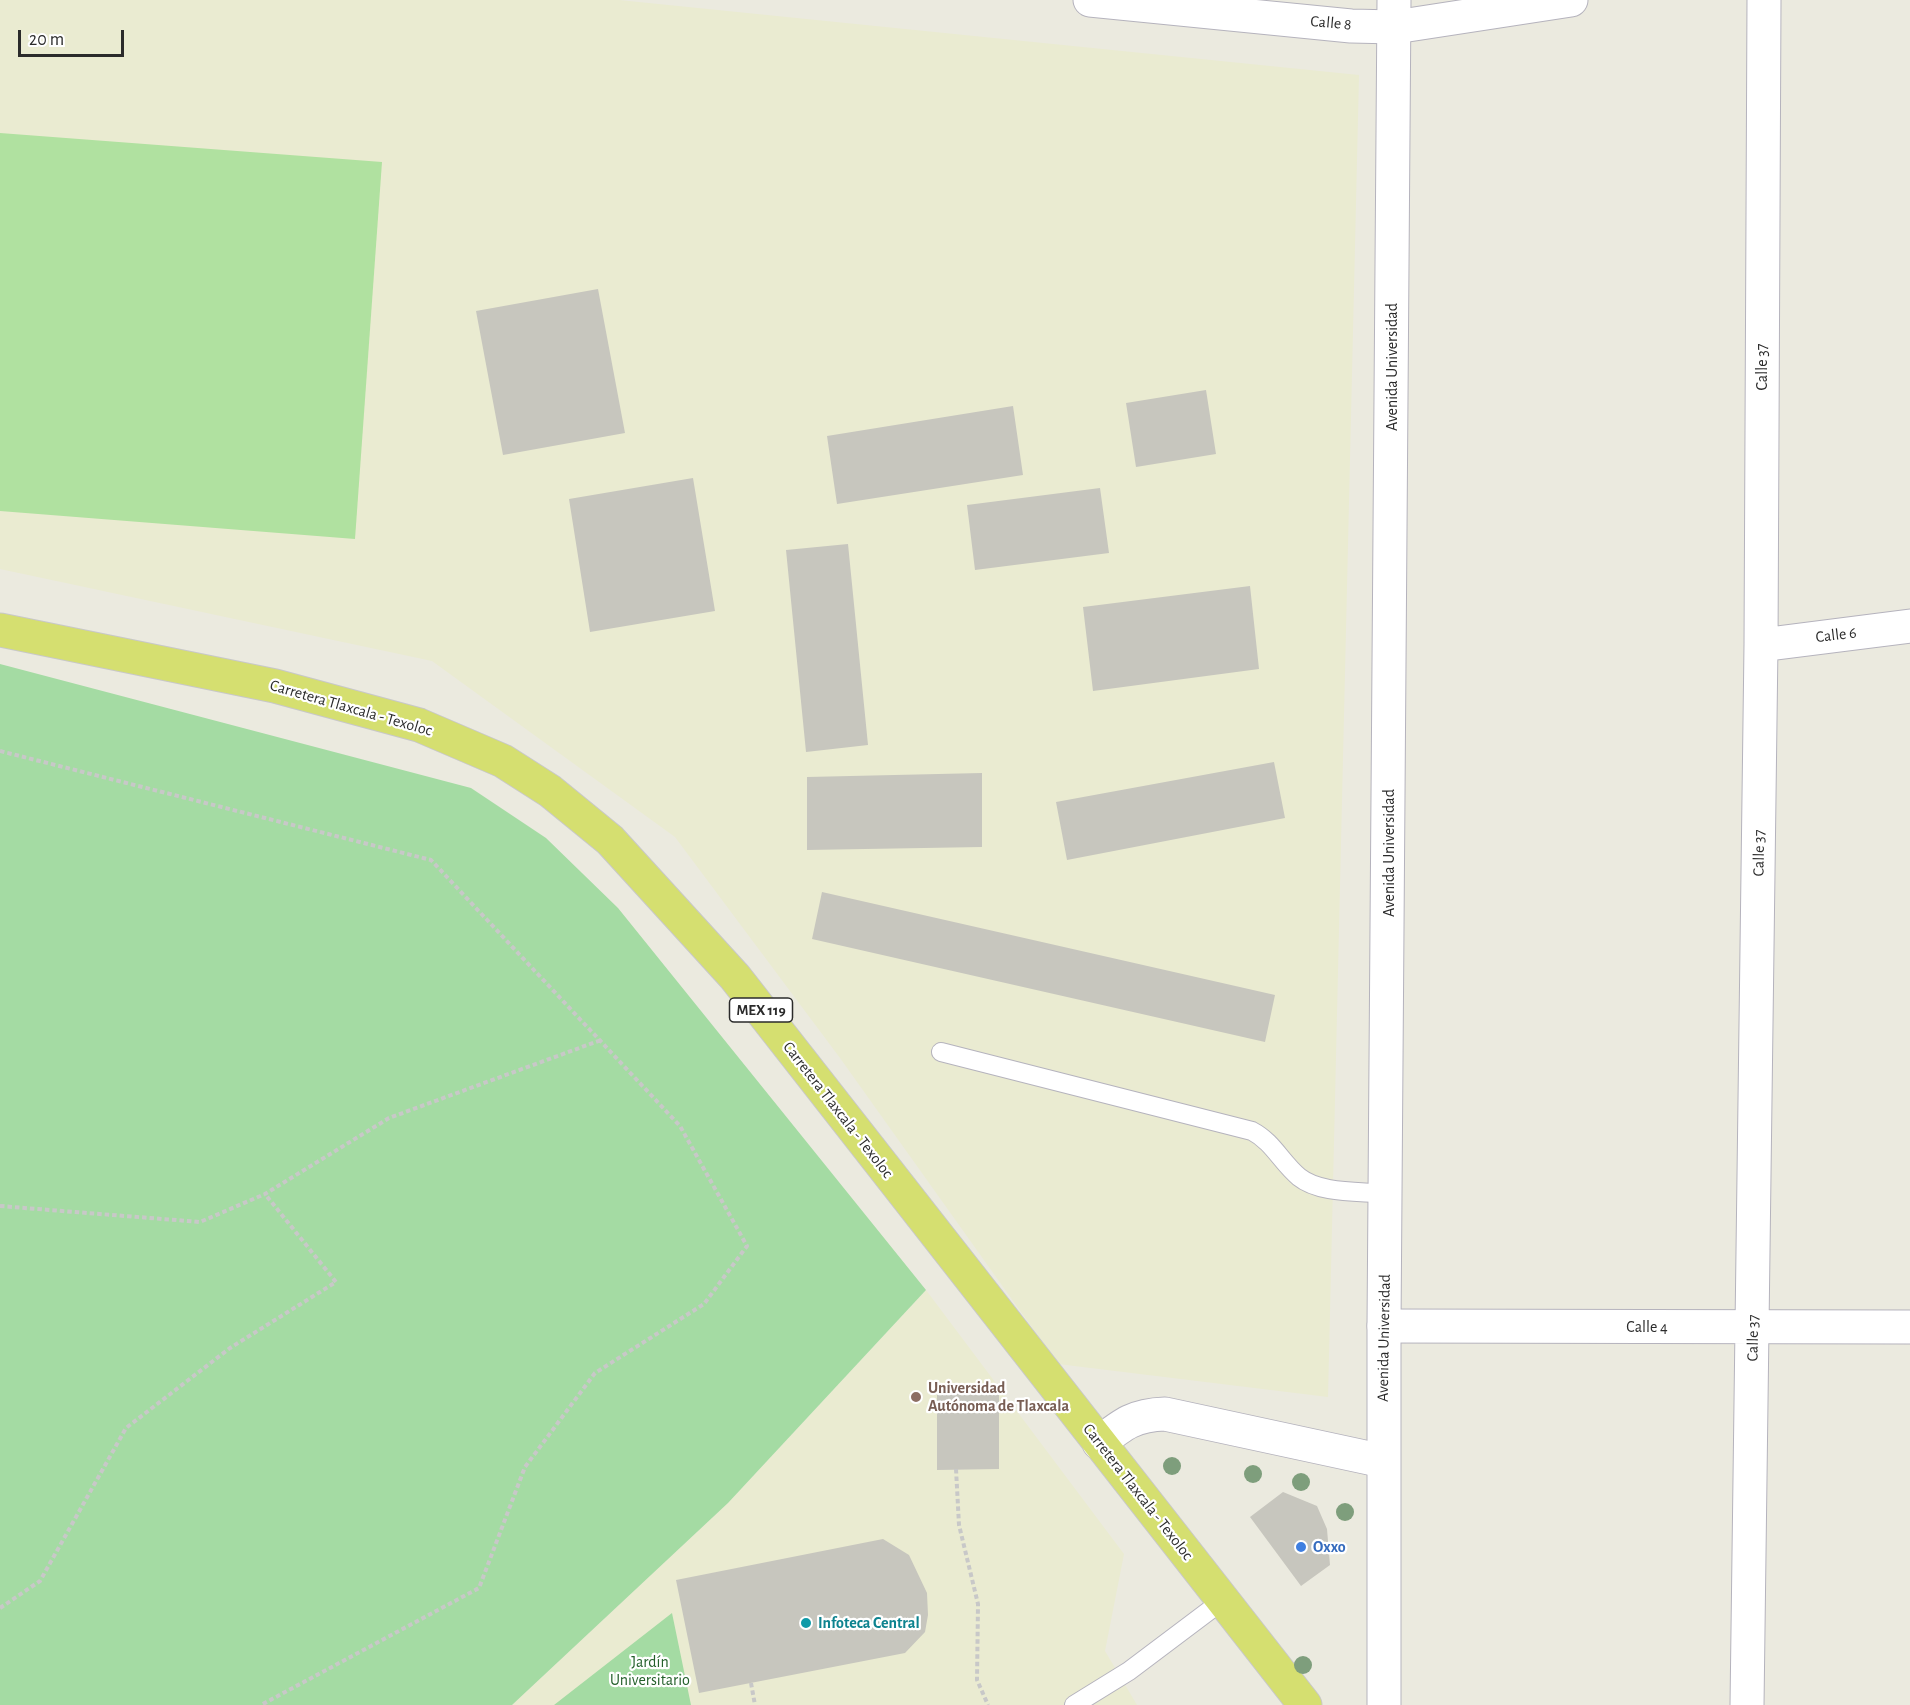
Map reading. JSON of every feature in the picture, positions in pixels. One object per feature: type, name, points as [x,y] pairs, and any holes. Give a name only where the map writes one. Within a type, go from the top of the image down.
[{"type":"main road","name":"Carretera Tlaxcala - Texoloc","points":[[0,630],[275,686],[419,725],[503,761],[550,791],[610,840],[735,977],[1305,1705]]},
{"type":"street","name":"Calle 8","points":[[1090,0],[1351,26],[1395,13],[1571,0]]},
{"type":"street","name":"Calle 37","points":[[1747,1705],[1754,1327],[1761,645],[1764,0]]},
{"type":"street","name":"Avenida Universidad","points":[[1384,1705],[1383,1461],[1395,13]]},
{"type":"street","name":"Calle 6","points":[[1761,645],[1910,626]]},
{"type":"street","name":"Calle 4","points":[[1384,1326],[1910,1327]]},
{"type":"street","points":[[1099,1443],[1128,1421],[1145,1415],[1165,1414],[1383,1461]]},
{"type":"lane","points":[[941,1052],[1252,1131],[1272,1144],[1281,1159],[1299,1177],[1311,1184],[1386,1194]]},
{"type":"lane","points":[[1074,1705],[1129,1671],[1222,1601]]},
{"type":"path","points":[[0,751],[431,860],[680,1126],[747,1246],[704,1304],[595,1373],[525,1467],[479,1588],[261,1705]]},
{"type":"path","points":[[0,1206],[200,1222],[265,1194],[389,1118],[601,1040]]},
{"type":"path","points":[[0,1608],[40,1581],[126,1428],[230,1348],[336,1282],[265,1194]]},
{"type":"path","points":[[956,1469],[959,1525],[978,1604],[977,1680],[988,1705]]},
{"type":"path","points":[[751,1683],[755,1705]]},
{"type":"shaded area","points":[[0,0],[619,0],[1359,75],[1328,1397],[1058,1364],[840,1058],[675,837],[432,661],[0,569]]},
{"type":"shaded area","name":"Universidad Autónoma de Tlaxcala","points":[[926,1290],[1124,1554],[1105,1651],[1137,1705],[512,1705],[728,1503]]},
{"type":"green space","points":[[0,133],[382,162],[355,539],[0,511]]},
{"type":"green space","points":[[0,664],[471,788],[546,838],[618,908],[926,1290],[728,1503],[512,1705],[0,1705]]},
{"type":"green space","name":"Jardín Universitario","points":[[672,1613],[691,1705],[554,1705]]},
{"type":"building","points":[[598,289],[625,433],[503,455],[476,311]]},
{"type":"building","points":[[1206,390],[1216,454],[1136,467],[1126,403]]},
{"type":"building","points":[[1013,406],[1023,475],[837,504],[827,436]]},
{"type":"building","points":[[693,478],[715,611],[590,632],[569,499]]},
{"type":"building","points":[[1100,488],[1109,553],[975,570],[967,505]]},
{"type":"building","points":[[848,544],[868,745],[806,752],[786,550]]},
{"type":"building","points":[[1250,586],[1259,669],[1093,691],[1083,607]]},
{"type":"building","points":[[1274,762],[1285,818],[1067,860],[1056,802]]},
{"type":"building","points":[[982,773],[982,847],[807,850],[807,777]]},
{"type":"building","points":[[822,892],[1275,995],[1265,1042],[812,939]]},
{"type":"building","points":[[937,1393],[999,1394],[999,1469],[937,1470]]},
{"type":"building","name":"Oxxo","points":[[1283,1492],[1317,1506],[1327,1529],[1330,1565],[1301,1586],[1250,1517]]},
{"type":"building","name":"Infoteca Central","points":[[883,1539],[909,1555],[927,1593],[928,1615],[925,1632],[905,1653],[699,1693],[676,1580]]},
{"type":"place","name":"Universidad Autónoma de Tlaxcala","points":[[916,1397]]},
{"type":"place","name":"Oxxo","points":[[1301,1547]]},
{"type":"place","name":"Infoteca Central","points":[[806,1623]]}]
